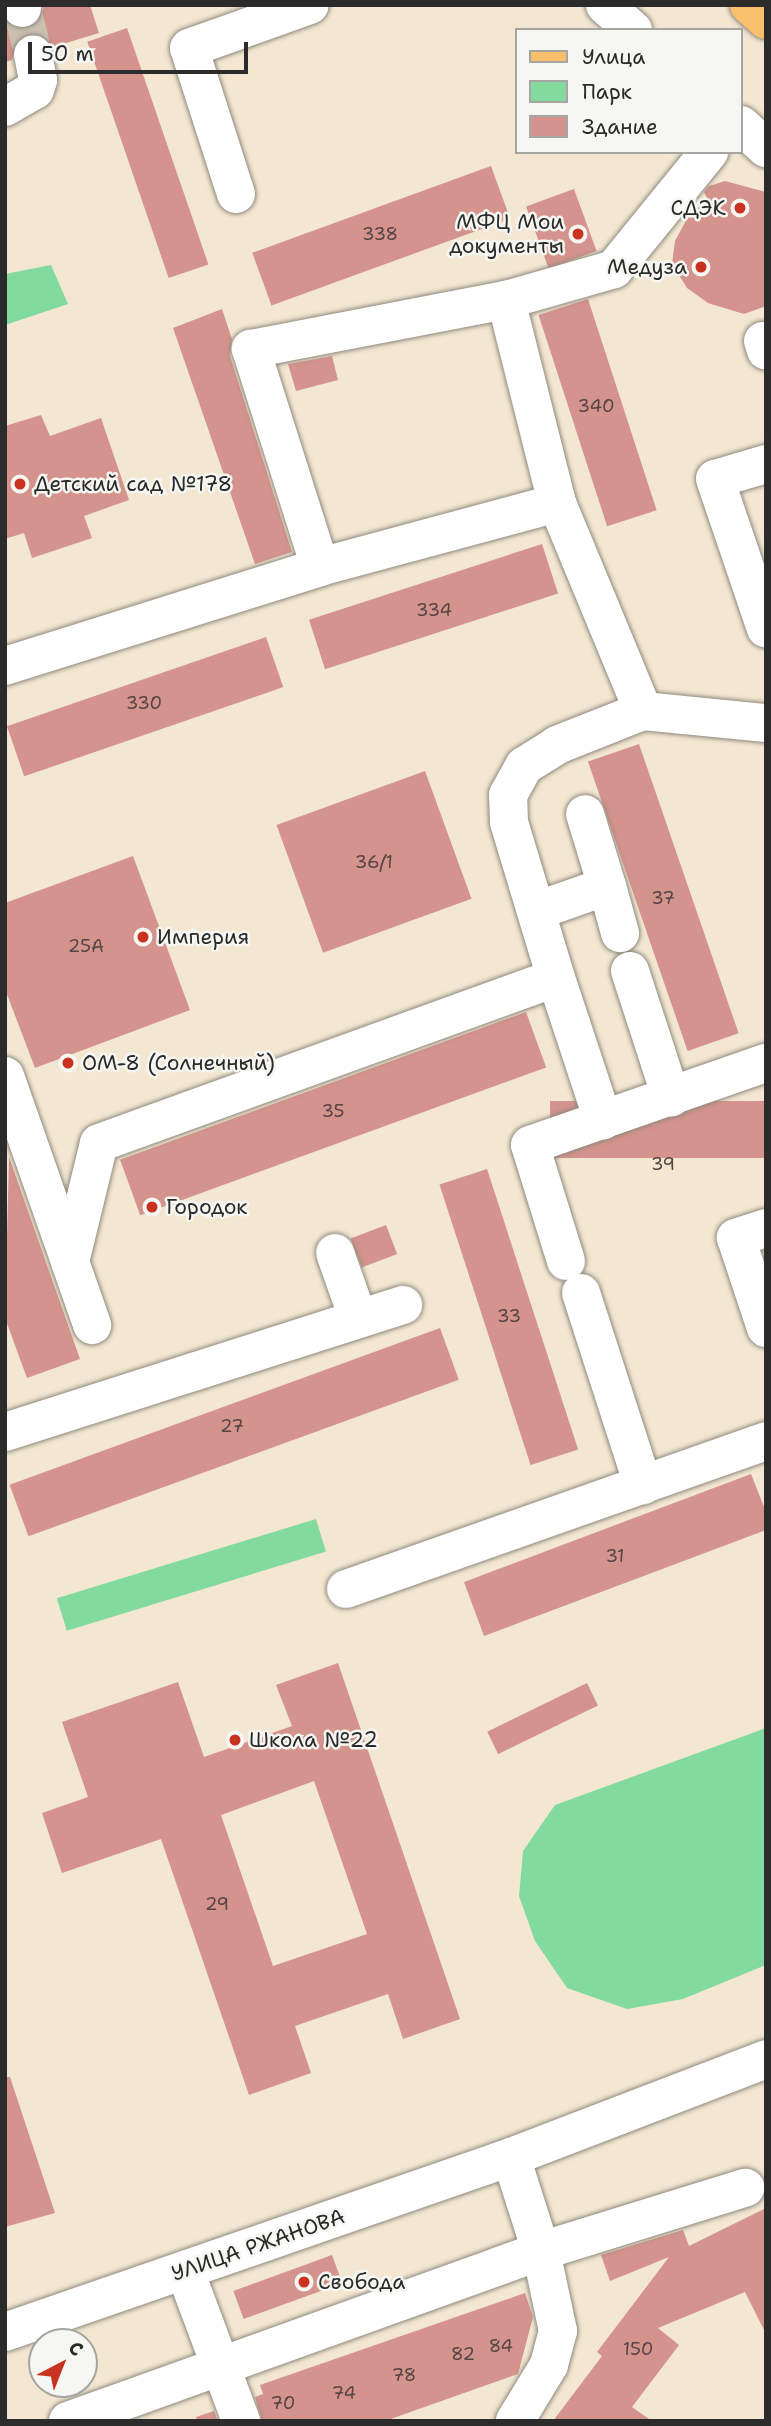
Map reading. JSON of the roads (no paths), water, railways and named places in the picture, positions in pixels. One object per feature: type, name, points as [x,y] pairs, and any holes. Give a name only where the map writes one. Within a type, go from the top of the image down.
[{"type":"main road","points":[[749,5],[766,20]]},
{"type":"street","points":[[236,194],[189,48],[310,5]]},
{"type":"street","points":[[605,5],[631,28]]},
{"type":"street","points":[[5,107],[35,90],[38,80],[33,54]]},
{"type":"street","points":[[743,127],[766,148]]},
{"type":"street","points":[[320,567],[251,349],[506,300],[614,269],[707,154]]},
{"type":"street","points":[[506,300],[557,503],[643,711]]},
{"type":"street","points":[[766,464],[715,479],[766,629]]},
{"type":"street","points":[[5,666],[320,567],[557,503]]},
{"type":"street","points":[[603,1120],[556,978],[509,822],[508,795],[524,766],[557,745],[643,711],[766,723]]},
{"type":"street","points":[[585,814],[620,933]]},
{"type":"street","points":[[536,911],[607,886]]},
{"type":"street","points":[[630,971],[671,1097]]},
{"type":"street","points":[[71,1262],[99,1143],[556,978]]},
{"type":"street","points":[[643,1485],[530,1145],[766,1063]]},
{"type":"street","points":[[5,1076],[92,1325]]},
{"type":"street","points":[[766,1228],[736,1238],[766,1328]]},
{"type":"street","points":[[335,1253],[358,1318]]},
{"type":"street","points":[[5,1432],[403,1305]]},
{"type":"street","points":[[346,1589],[766,1441]]},
{"type":"street","name":"УЛИЦА РЖАНОВА","points":[[5,2332],[511,2157],[766,2059]]},
{"type":"street","points":[[511,2157],[541,2252],[558,2330],[549,2365],[515,2421]]},
{"type":"street","points":[[68,2421],[223,2368],[541,2252],[745,2188]]},
{"type":"street","points":[[186,2270],[241,2421]]},
{"type":"tunnel","points":[[22,8],[33,54]]},
{"type":"place","name":"СДЭК","points":[[740,208]]},
{"type":"place","name":"МФЦ Мои документы","points":[[578,234]]},
{"type":"place","name":"Медуза","points":[[701,267]]},
{"type":"place","name":"Детский сад №178","points":[[20,484]]},
{"type":"place","name":"Империя","points":[[143,937]]},
{"type":"place","name":"ОМ-8 (Солнечный)","points":[[68,1063]]},
{"type":"place","name":"Городок","points":[[152,1207]]},
{"type":"place","name":"Школа №22","points":[[235,1740]]},
{"type":"place","name":"Свобода","points":[[304,2282]]}]
